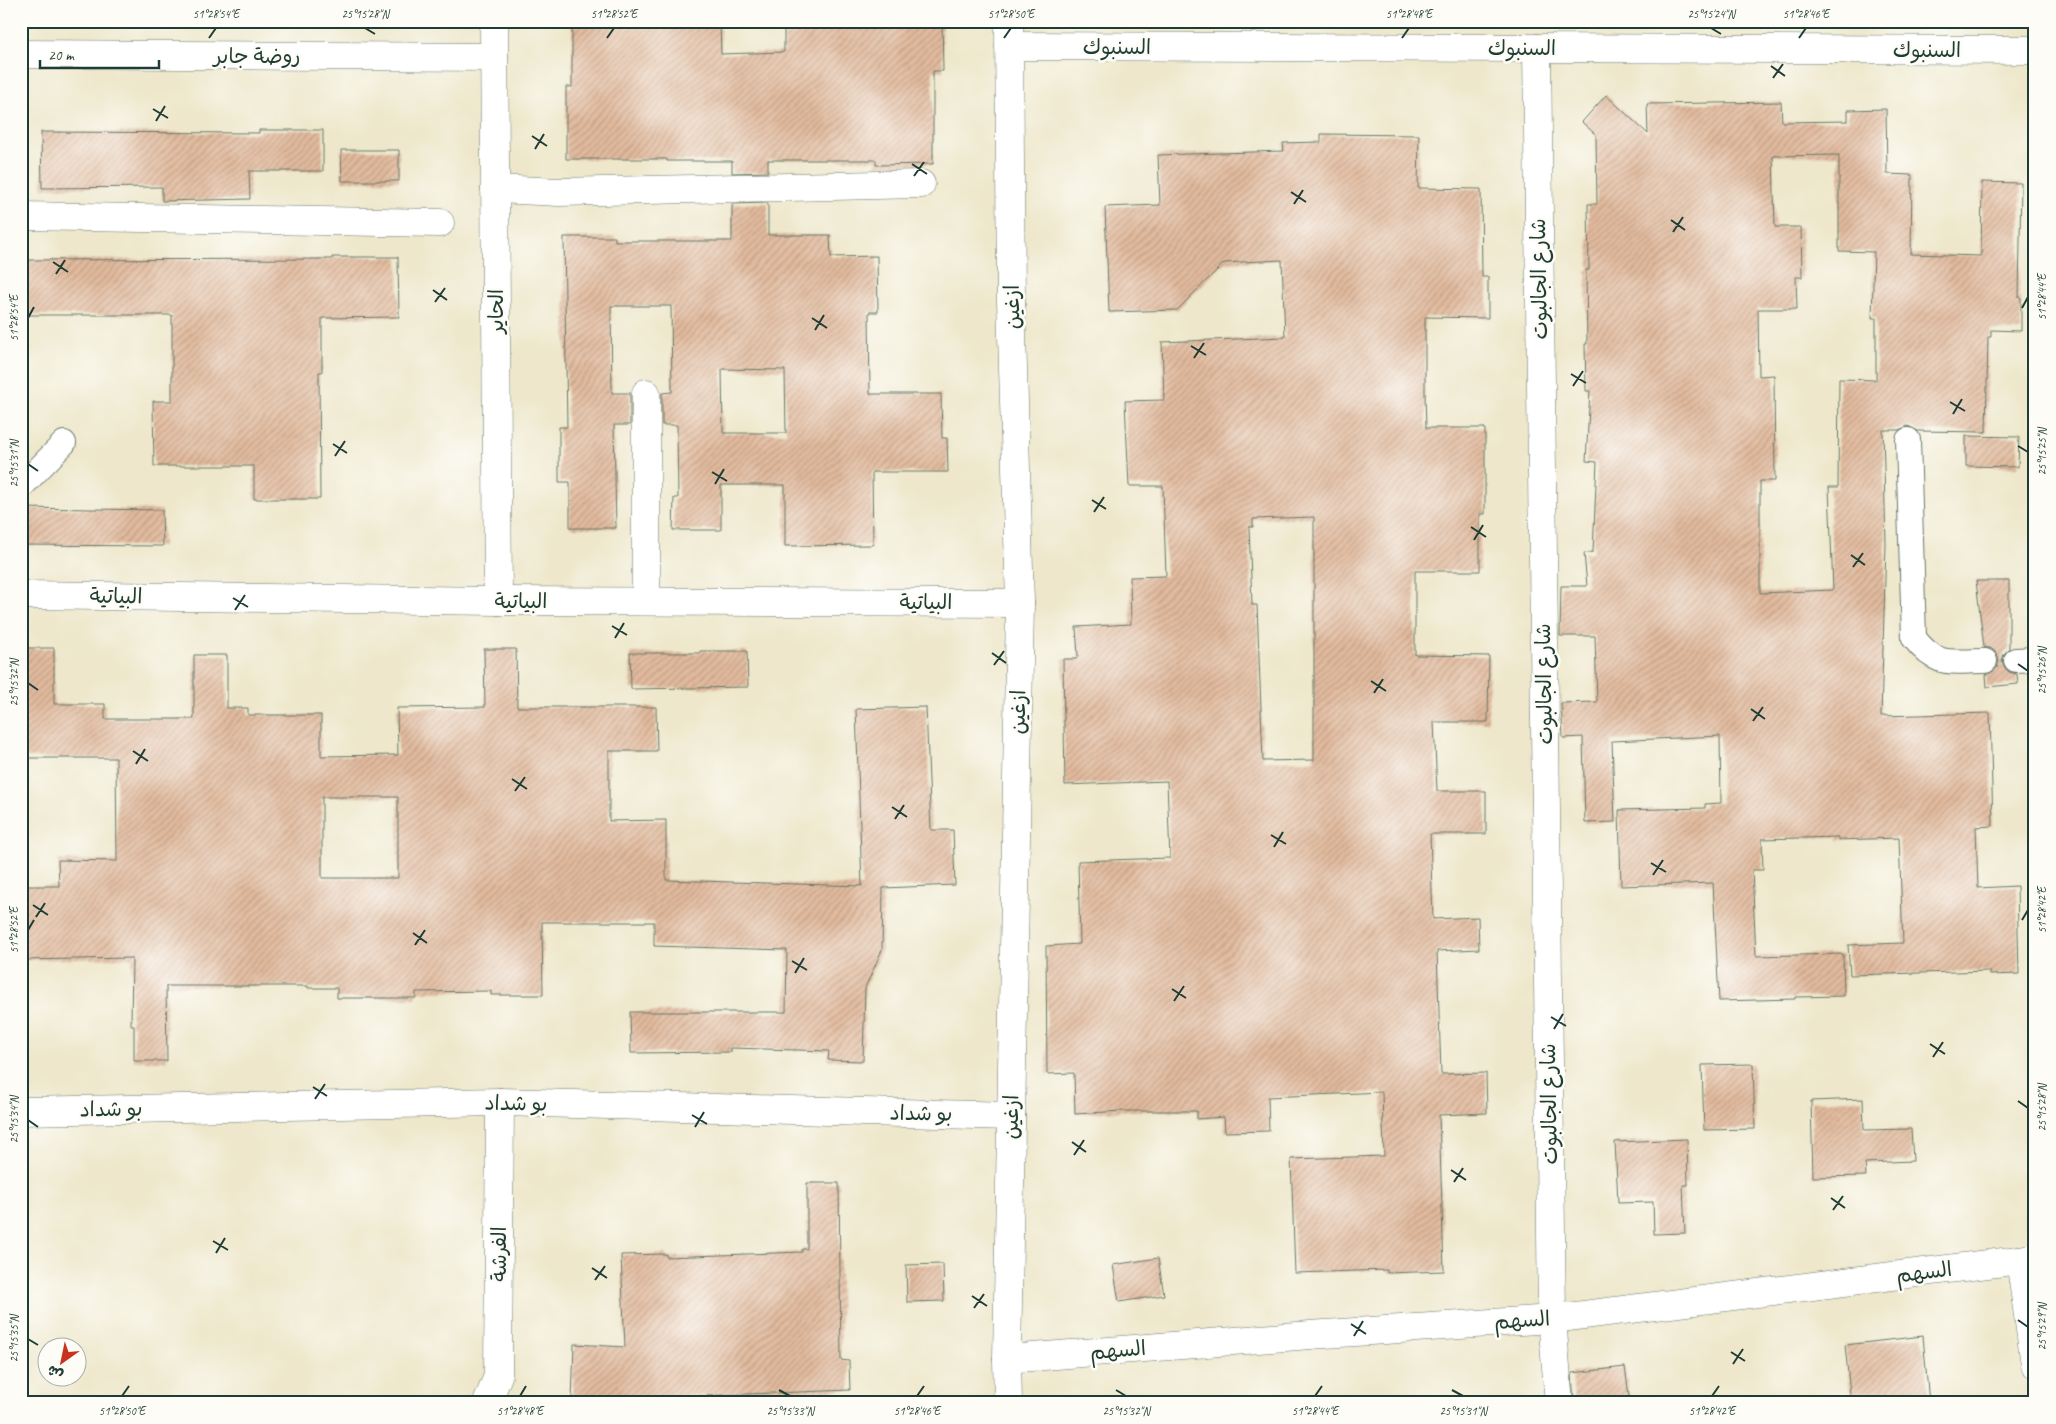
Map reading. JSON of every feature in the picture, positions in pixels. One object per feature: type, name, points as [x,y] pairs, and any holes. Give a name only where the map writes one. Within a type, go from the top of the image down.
[{"type":"street","name":"الحاير","points":[[494,21],[498,601]]},
{"type":"street","name":"السنبوك","points":[[1009,34],[1537,48],[2035,50]]},
{"type":"street","name":"ازغين","points":[[1008,1403],[1007,1359],[1020,603],[1011,300],[1009,34]]},
{"type":"street","name":"شارع الجالبوت","points":[[1537,48],[1552,1319],[1559,1403]]},
{"type":"street","name":"روضة جابر","points":[[21,54],[494,57]]},
{"type":"street","points":[[495,189],[559,192],[921,184]]},
{"type":"street","points":[[21,216],[440,222]]},
{"type":"street","points":[[646,393],[646,602]]},
{"type":"street","name":"البياتية","points":[[21,595],[498,601],[1020,603]]},
{"type":"street","name":"بو شداد","points":[[21,1111],[500,1102],[1011,1116]]},
{"type":"street","name":"الفرشة","points":[[487,1403],[498,1376],[500,1102]]},
{"type":"street","name":"السهم","points":[[1007,1359],[1310,1335],[1552,1319],[2027,1259]]},
{"type":"street","points":[[2027,1259],[2035,1364]]},
{"type":"lane","points":[[1908,440],[1914,638],[1925,652],[1940,661],[1985,662]]},
{"type":"lane","points":[[21,486],[64,443]]},
{"type":"building","points":[[572,21],[720,21],[721,54],[784,52],[784,21],[942,21],[943,71],[933,71],[933,164],[876,165],[876,160],[768,160],[768,172],[732,173],[732,161],[566,159],[566,87],[572,87]]},
{"type":"building","points":[[1606,95],[1648,134],[1647,104],[1781,102],[1782,122],[1848,121],[1848,110],[1886,109],[1887,174],[1912,175],[1911,254],[1981,256],[1982,182],[2021,183],[2019,297],[2021,297],[2021,331],[1991,330],[1991,337],[1988,337],[1986,432],[1918,431],[1908,426],[1899,430],[1883,430],[1886,544],[1881,716],[1990,713],[1993,826],[1976,827],[1978,888],[2017,886],[2019,974],[1989,975],[1989,971],[1850,975],[1848,945],[1903,943],[1899,838],[1838,840],[1838,837],[1762,839],[1763,870],[1752,870],[1756,956],[1843,954],[1844,996],[1719,1001],[1713,883],[1621,886],[1619,810],[1705,808],[1705,804],[1721,803],[1720,736],[1612,741],[1615,822],[1585,823],[1583,737],[1563,738],[1561,703],[1597,702],[1595,636],[1560,636],[1561,586],[1587,586],[1584,553],[1593,552],[1597,462],[1586,461],[1590,391],[1586,391],[1585,344],[1587,344],[1586,270],[1589,270],[1588,204],[1597,204],[1596,135],[1582,122]],"holes":[[[1839,155],[1839,251],[1874,252],[1872,318],[1876,318],[1876,380],[1839,379],[1838,487],[1829,487],[1833,590],[1760,593],[1760,481],[1775,481],[1774,375],[1759,376],[1758,309],[1797,309],[1796,277],[1802,277],[1801,227],[1775,227],[1773,156]]]},
{"type":"building","points":[[259,130],[323,130],[323,171],[249,171],[250,199],[162,201],[162,187],[42,188],[41,132],[259,133]]},
{"type":"building","points":[[1321,134],[1419,135],[1418,188],[1481,189],[1482,277],[1488,277],[1488,318],[1425,317],[1426,428],[1485,428],[1485,514],[1480,514],[1480,571],[1415,571],[1415,655],[1489,656],[1488,722],[1434,722],[1437,791],[1486,791],[1486,834],[1430,834],[1433,919],[1478,917],[1479,949],[1437,951],[1441,1074],[1486,1073],[1487,1113],[1439,1115],[1444,1271],[1387,1273],[1387,1270],[1295,1273],[1291,1159],[1384,1156],[1382,1092],[1268,1097],[1269,1131],[1225,1132],[1224,1117],[1197,1119],[1197,1111],[1122,1111],[1075,1114],[1074,1073],[1047,1074],[1046,946],[1080,944],[1078,861],[1170,858],[1167,781],[1065,785],[1063,659],[1076,659],[1078,656],[1076,627],[1131,624],[1130,577],[1166,576],[1163,486],[1129,486],[1125,401],[1164,400],[1162,342],[1285,337],[1282,260],[1224,263],[1177,310],[1109,312],[1105,207],[1160,205],[1158,155],[1284,151],[1283,143],[1321,142]],"holes":[[[1314,517],[1314,760],[1263,761],[1257,605],[1252,605],[1249,527],[1253,527],[1253,519]]]},
{"type":"building","points":[[341,150],[399,150],[399,181],[342,181]]},
{"type":"building","points":[[768,203],[768,235],[830,235],[831,257],[877,256],[878,312],[869,312],[870,394],[941,394],[942,438],[947,438],[948,472],[872,472],[873,545],[785,546],[785,485],[721,485],[721,530],[673,530],[674,498],[678,498],[677,425],[662,425],[662,393],[672,392],[671,306],[611,306],[612,393],[630,393],[630,425],[614,425],[616,528],[570,528],[570,482],[559,482],[559,427],[567,427],[564,237],[615,237],[615,241],[732,241],[732,204]],"holes":[[[722,369],[785,370],[786,433],[723,433]]]},
{"type":"building","points":[[332,257],[398,257],[399,317],[322,318],[322,372],[319,372],[320,499],[254,499],[254,466],[154,466],[153,401],[172,401],[172,315],[21,315],[21,260],[332,259]]},
{"type":"building","points":[[1966,436],[2019,437],[2018,467],[1966,466]]},
{"type":"building","points":[[21,508],[162,510],[163,546],[21,545]]},
{"type":"building","points":[[1976,581],[2009,581],[2009,649],[2004,654],[2002,661],[2009,672],[2017,674],[2018,684],[1987,687],[1986,675],[1997,668],[1999,660],[1997,654],[1992,649],[1984,647]]},
{"type":"building","points":[[21,648],[54,648],[54,704],[105,704],[105,719],[194,719],[194,655],[227,655],[227,708],[248,708],[248,715],[321,715],[321,756],[398,755],[397,708],[485,707],[484,649],[516,649],[517,707],[656,707],[657,751],[609,751],[609,821],[666,820],[666,880],[862,886],[856,709],[926,707],[931,830],[953,830],[955,885],[883,888],[882,950],[865,988],[863,1061],[828,1060],[829,1051],[731,1048],[731,1052],[631,1053],[630,1012],[786,1012],[787,950],[654,946],[654,922],[542,922],[543,995],[491,995],[491,991],[416,992],[416,998],[337,998],[337,988],[308,988],[308,986],[166,986],[167,1061],[134,1061],[134,1026],[131,1026],[132,958],[21,960],[21,886],[59,886],[58,860],[117,861],[116,758],[21,758]],"holes":[[[322,797],[398,797],[398,878],[322,878]]]},
{"type":"building","points":[[700,651],[747,651],[748,687],[631,689],[630,653],[700,653]]},
{"type":"building","points":[[1753,1064],[1755,1129],[1704,1130],[1702,1065]]},
{"type":"building","points":[[1863,1099],[1864,1130],[1911,1129],[1913,1161],[1865,1163],[1866,1176],[1813,1177],[1811,1101]]},
{"type":"building","points":[[1687,1139],[1688,1185],[1683,1185],[1685,1233],[1654,1234],[1653,1202],[1618,1203],[1615,1142]]},
{"type":"building","points":[[807,1183],[839,1183],[841,1360],[849,1361],[850,1390],[572,1401],[574,1344],[625,1347],[621,1255],[666,1254],[666,1257],[802,1252],[802,1249],[807,1249]]},
{"type":"building","points":[[1158,1258],[1164,1295],[1119,1302],[1113,1265]]},
{"type":"building","points":[[943,1264],[944,1301],[907,1302],[906,1265]]},
{"type":"building","points":[[1923,1336],[1929,1403],[1851,1403],[1845,1345]]},
{"type":"building","points":[[1625,1367],[1630,1403],[1574,1403],[1572,1373]]}]
